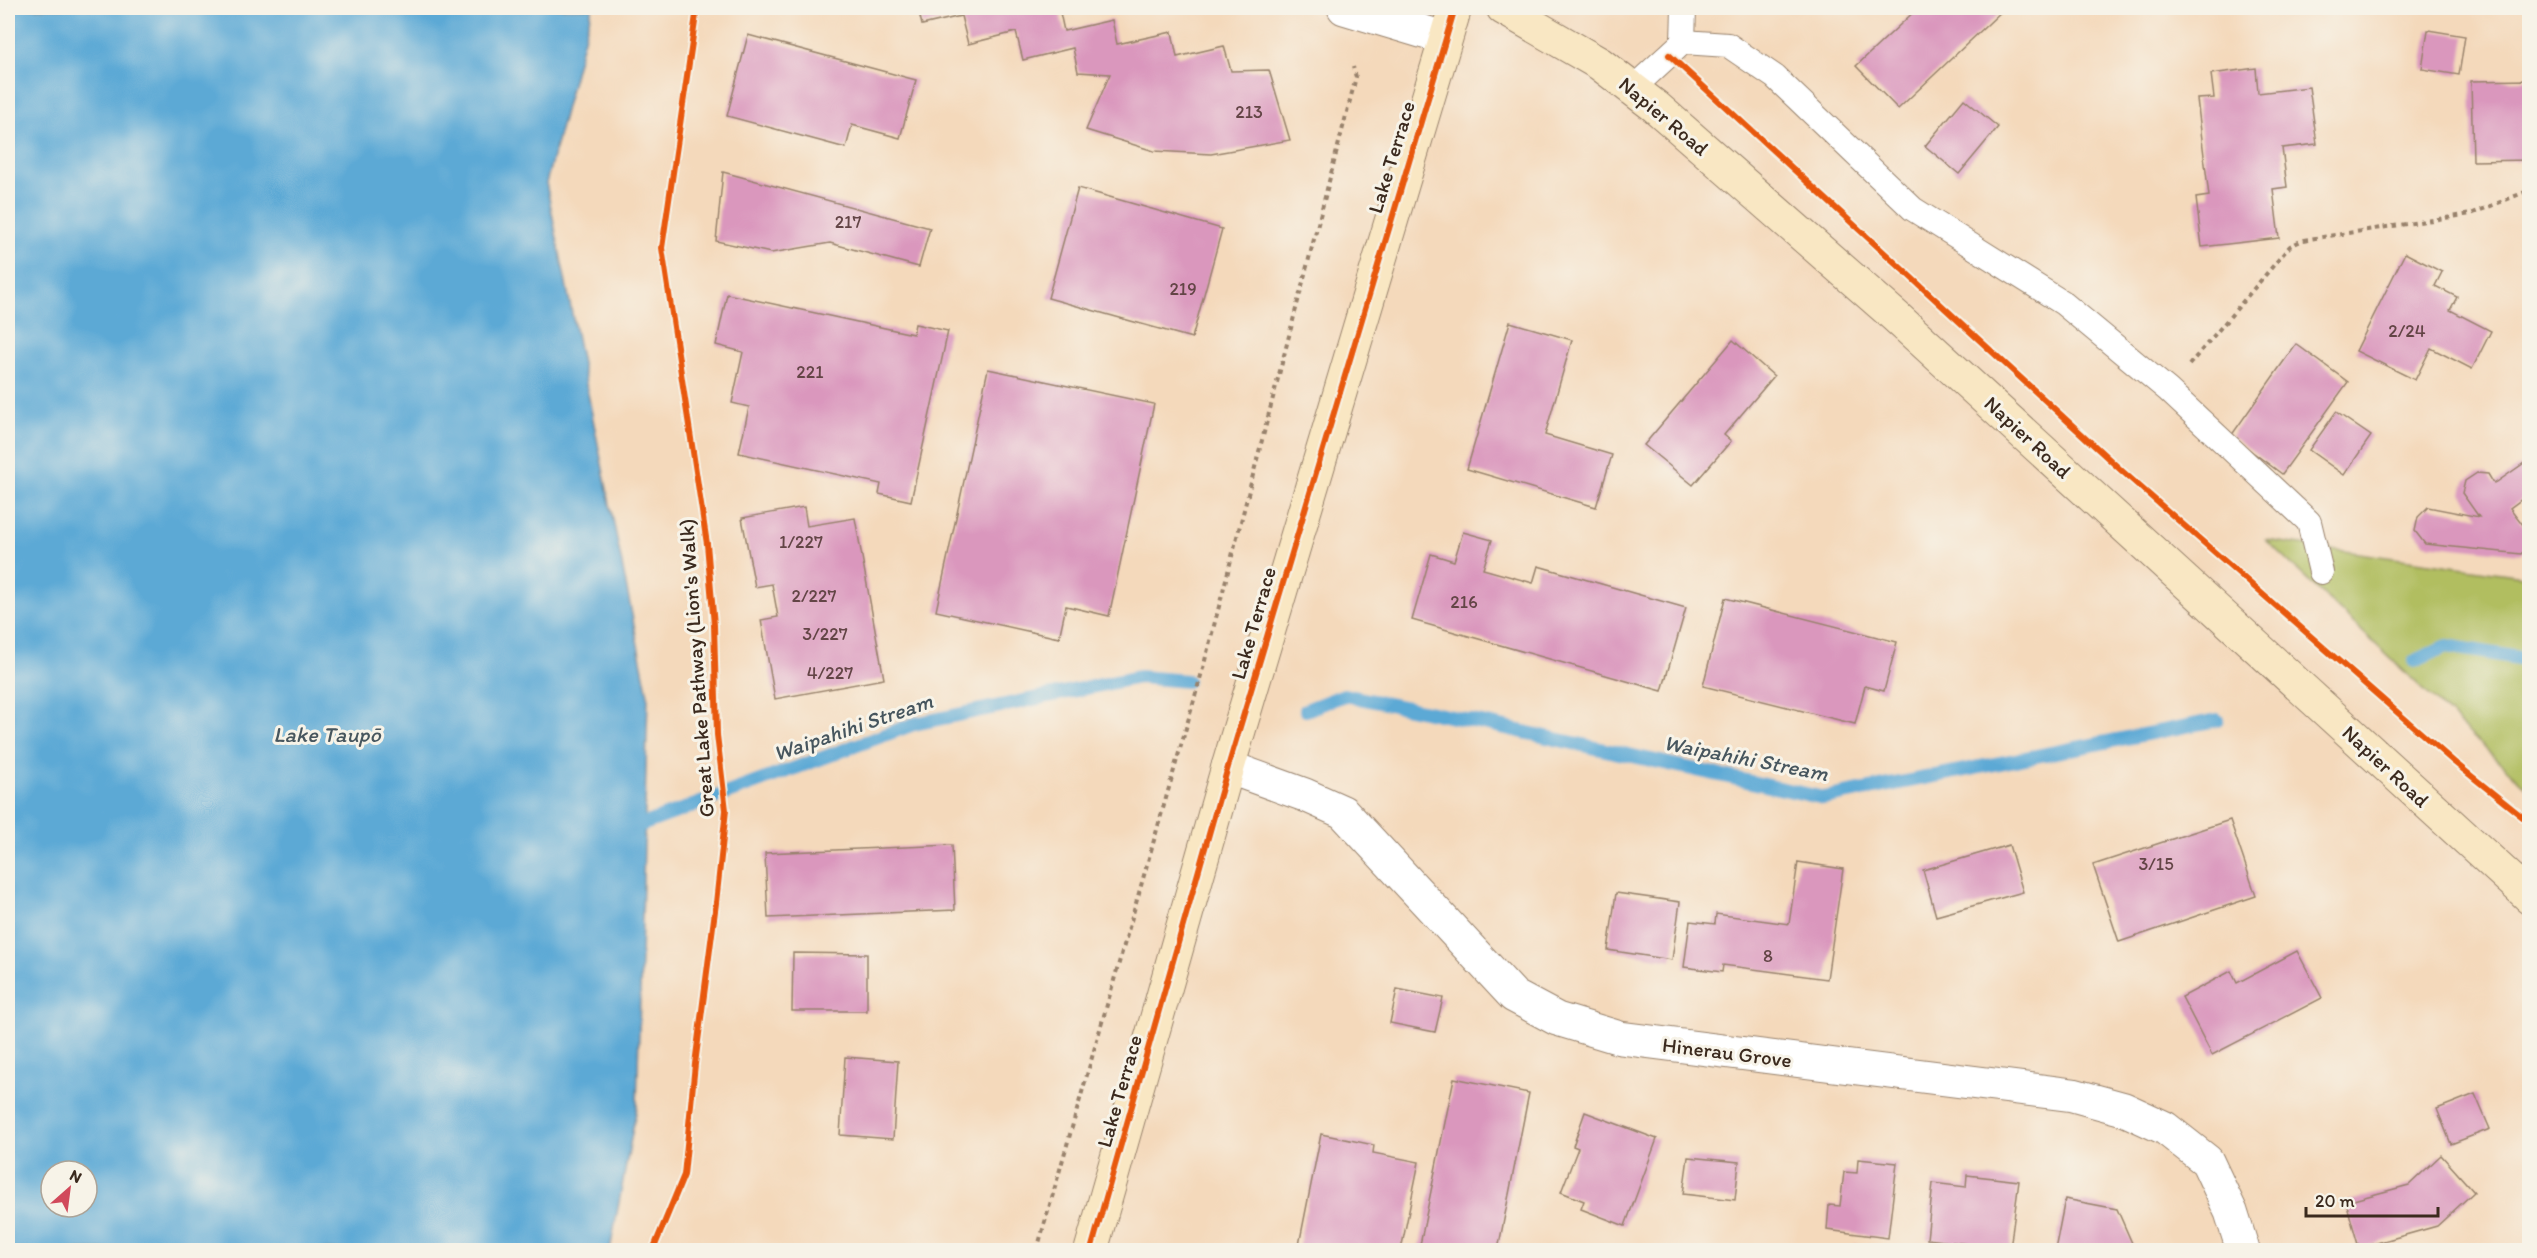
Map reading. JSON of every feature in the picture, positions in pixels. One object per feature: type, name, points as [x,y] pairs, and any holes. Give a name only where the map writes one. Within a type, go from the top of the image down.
[{"type":"main road","name":"Lake Terrace","points":[[1091,1251],[1228,767],[1444,38],[1455,8]]},
{"type":"main road","name":"Napier Road","points":[[1503,8],[1600,64],[1632,89],[1895,316],[2529,897]]},
{"type":"street","points":[[1344,8],[1444,38]]},
{"type":"street","name":"Hinerau Grove","points":[[1228,767],[1305,795],[1343,812],[1514,996],[1557,1019],[1620,1038],[2073,1095],[2124,1109],[2165,1128],[2207,1161],[2231,1212],[2243,1251]]},
{"type":"lane","points":[[1632,89],[1683,42],[1684,8]]},
{"type":"lane","points":[[1683,42],[1728,45],[1775,76],[1913,209],[2063,303],[2168,390],[2309,522],[2321,572]]},
{"type":"path","points":[[1037,1251],[1205,660],[1356,77],[1353,66]]},
{"type":"path","points":[[2168,390],[2290,246],[2303,240],[2471,214],[2529,190]]},
{"type":"green space","points":[[2266,540],[2529,577],[2529,790]]},
{"type":"water","name":"Lake Taupō","points":[[8,8],[592,8],[546,183],[648,695],[637,1107],[610,1250],[8,1250]]},
{"type":"building","points":[[918,8],[1012,8],[1013,10],[1059,8],[1064,31],[1112,20],[1117,44],[1172,32],[1177,57],[1224,46],[1231,71],[1269,70],[1290,140],[1211,154],[1154,151],[1086,130],[1110,74],[1078,72],[1073,48],[1023,60],[1016,32],[968,44],[961,16],[922,25]]},
{"type":"building","points":[[1918,8],[2005,8],[1898,109],[1856,66]]},
{"type":"building","points":[[2428,30],[2465,36],[2459,75],[2422,69]]},
{"type":"building","points":[[748,35],[916,80],[900,138],[852,125],[846,148],[727,116]]},
{"type":"building","points":[[2256,68],[2258,93],[2309,87],[2317,144],[2282,148],[2287,187],[2273,189],[2279,238],[2202,247],[2196,198],[2209,196],[2197,99],[2214,98],[2211,74]]},
{"type":"building","points":[[2530,80],[2530,160],[2473,161],[2471,81]]},
{"type":"building","points":[[1964,99],[1998,127],[1959,174],[1925,146]]},
{"type":"building","points":[[723,172],[930,228],[919,267],[830,243],[771,253],[716,241]]},
{"type":"building","points":[[1078,188],[1222,229],[1192,338],[1048,298]]},
{"type":"building","points":[[2405,253],[2442,272],[2435,286],[2457,297],[2450,310],[2491,331],[2472,369],[2431,348],[2415,380],[2356,351]]},
{"type":"building","points":[[727,294],[913,334],[915,324],[948,331],[911,501],[879,494],[881,484],[739,453],[749,407],[732,403],[743,352],[716,345]]},
{"type":"building","points":[[1510,322],[1572,340],[1545,435],[1612,455],[1596,507],[1467,469]]},
{"type":"building","points":[[1733,340],[1774,376],[1724,435],[1731,441],[1693,485],[1644,445]]},
{"type":"building","points":[[2296,344],[2348,382],[2282,474],[2231,436]]},
{"type":"building","points":[[988,369],[1154,404],[1109,616],[1066,606],[1059,638],[936,611]]},
{"type":"building","points":[[2336,412],[2371,436],[2344,475],[2309,450]]},
{"type":"building","points":[[2530,459],[2530,493],[2510,508],[2530,534],[2530,544],[2521,554],[2425,544],[2415,531],[2418,517],[2428,507],[2479,517],[2462,493],[2465,481],[2477,473],[2488,474],[2494,484]]},
{"type":"building","points":[[804,507],[807,526],[855,518],[884,679],[775,699],[761,620],[778,617],[772,584],[755,587],[742,518]]},
{"type":"building","points":[[1463,532],[1492,540],[1483,569],[1533,583],[1538,566],[1686,608],[1662,691],[1412,620],[1431,554],[1454,561]]},
{"type":"building","points":[[1725,598],[1897,642],[1884,691],[1865,686],[1855,724],[1703,686]]},
{"type":"building","points":[[2230,820],[2256,896],[2119,942],[2093,865]]},
{"type":"building","points":[[952,845],[955,910],[768,918],[765,853]]},
{"type":"building","points":[[2009,845],[2023,892],[1936,916],[1923,870]]},
{"type":"building","points":[[1798,862],[1843,869],[1827,979],[1723,965],[1722,972],[1684,967],[1690,921],[1715,924],[1716,914],[1789,924]]},
{"type":"building","points":[[1616,893],[1680,902],[1672,960],[1608,950]]},
{"type":"building","points":[[2297,951],[2322,998],[2212,1055],[2182,997],[2231,971],[2237,983]]},
{"type":"building","points":[[793,953],[867,954],[867,1011],[792,1011]]},
{"type":"building","points":[[1397,989],[1443,998],[1435,1032],[1390,1023]]},
{"type":"building","points":[[845,1057],[898,1061],[893,1139],[840,1135]]},
{"type":"building","points":[[1454,1078],[1529,1093],[1498,1250],[1419,1250]]},
{"type":"building","points":[[2475,1094],[2490,1129],[2451,1144],[2437,1109]]},
{"type":"building","points":[[1585,1112],[1657,1139],[1625,1226],[1581,1209],[1584,1201],[1561,1192],[1578,1148],[1573,1146]]},
{"type":"building","points":[[1321,1134],[1374,1145],[1373,1153],[1419,1162],[1401,1250],[1298,1250]]},
{"type":"building","points":[[2441,1155],[2474,1192],[2437,1226],[2359,1248],[2346,1202],[2409,1185]]},
{"type":"building","points":[[1688,1157],[1739,1162],[1735,1200],[1683,1194]]},
{"type":"building","points":[[1858,1159],[1897,1163],[1888,1238],[1827,1230],[1829,1205],[1840,1206],[1844,1172],[1857,1173]]},
{"type":"building","points":[[1967,1175],[2019,1181],[2010,1249],[1927,1239],[1933,1183],[1966,1187]]},
{"type":"building","points":[[2065,1199],[2117,1209],[2135,1250],[2055,1250]]},
{"type":"building","points":[[1855,1244],[1893,1248],[1893,1250],[1854,1250]]},
{"type":"waterway","name":"Waipahihi Stream","points":[[2415,661],[2447,646],[2530,660]]},
{"type":"waterway","name":"Waipahihi Stream","points":[[644,824],[914,724],[1139,677],[1187,681]]},
{"type":"waterway","name":"Waipahihi Stream","points":[[1306,710],[1344,695],[1824,798],[2217,720]]},
{"type":"cycle path","name":"Great Lake Pathway (Lion's Walk)","points":[[653,1250],[684,1175],[726,810],[717,735],[714,625],[707,544],[662,248],[697,8]]},
{"type":"cycle path","points":[[1091,1250],[1228,767],[1455,8]]},
{"type":"cycle path","points":[[1669,55],[2122,471],[2454,762],[2530,823]]}]
